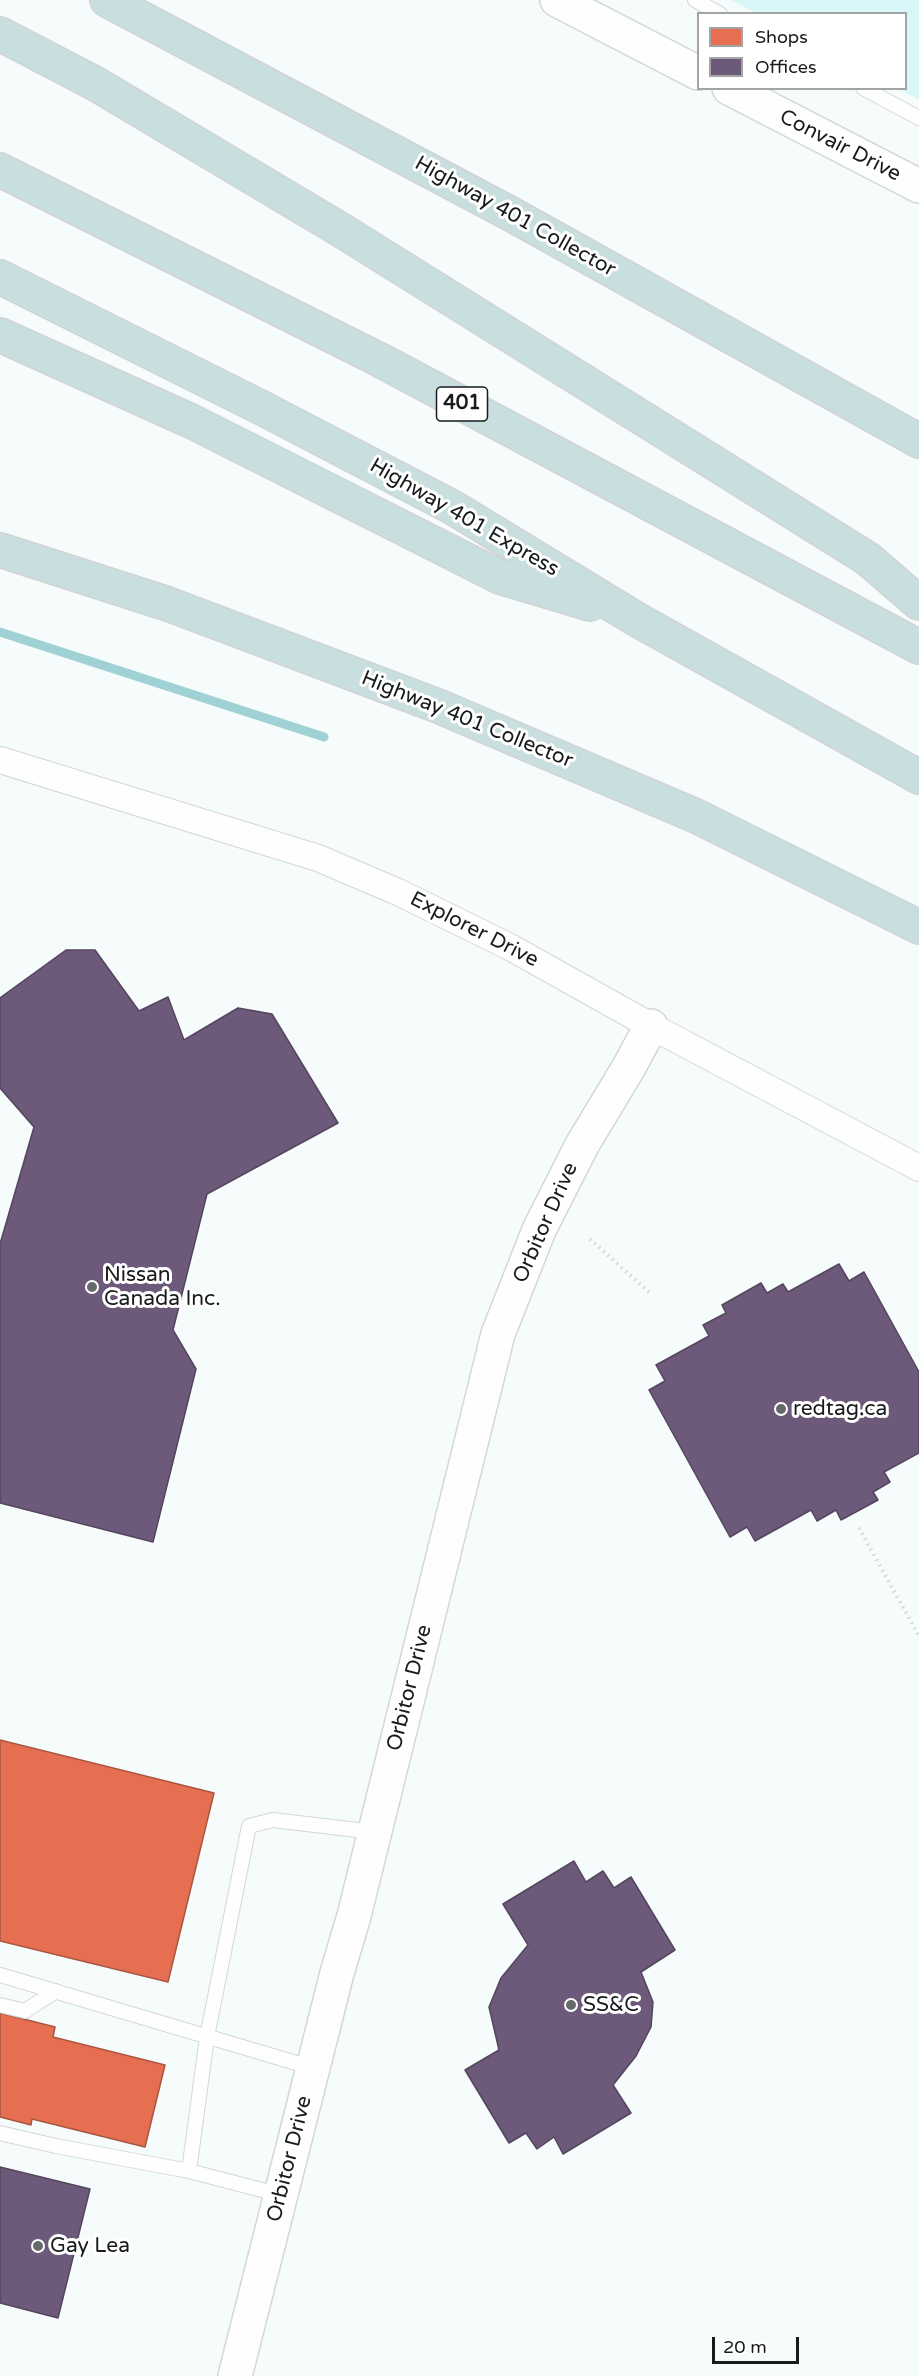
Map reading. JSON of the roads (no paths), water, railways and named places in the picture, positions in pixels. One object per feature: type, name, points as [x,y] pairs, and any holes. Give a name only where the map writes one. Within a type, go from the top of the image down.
[{"type":"highway","name":"Highway 401 Collector","points":[[107,0],[511,214],[919,441]]},
{"type":"highway","points":[[0,34],[96,84],[341,230],[868,559],[919,603]]},
{"type":"highway","name":"401","points":[[0,170],[380,360],[919,648]]},
{"type":"highway","name":"Highway 401 Express","points":[[0,277],[272,413],[452,507],[636,619],[919,777]]},
{"type":"highway","points":[[0,335],[193,422],[500,577],[636,619]]},
{"type":"highway","name":"Highway 401 Collector","points":[[0,550],[168,604],[438,706],[696,816],[919,927]]},
{"type":"street","points":[[557,0],[697,72]]},
{"type":"street","name":"Convair Drive","points":[[733,90],[919,186]]},
{"type":"street","name":"Explorer Drive","points":[[0,760],[318,858],[398,892],[510,947],[651,1026],[919,1168]]},
{"type":"street","name":"Orbitor Drive","points":[[235,2376],[375,1832],[498,1334],[539,1230],[582,1145],[651,1026]]},
{"type":"lane","points":[[694,0],[716,12]]},
{"type":"lane","points":[[867,90],[919,118]]},
{"type":"lane","points":[[189,2171],[207,2037],[249,1826],[273,1820],[375,1832]]},
{"type":"lane","points":[[0,1975],[313,2068]]},
{"type":"lane","points":[[0,2005],[25,2011],[56,1992]]},
{"type":"lane","points":[[0,2133],[189,2171],[281,2195]]},
{"type":"waterway","points":[[0,632],[324,737]]},
{"type":"place","name":"Nissan Canada Inc.","points":[[92,1287]]},
{"type":"place","name":"redtag.ca","points":[[781,1409]]},
{"type":"place","name":"SS&C","points":[[571,2005]]},
{"type":"place","name":"Gay Lea","points":[[38,2246]]}]
